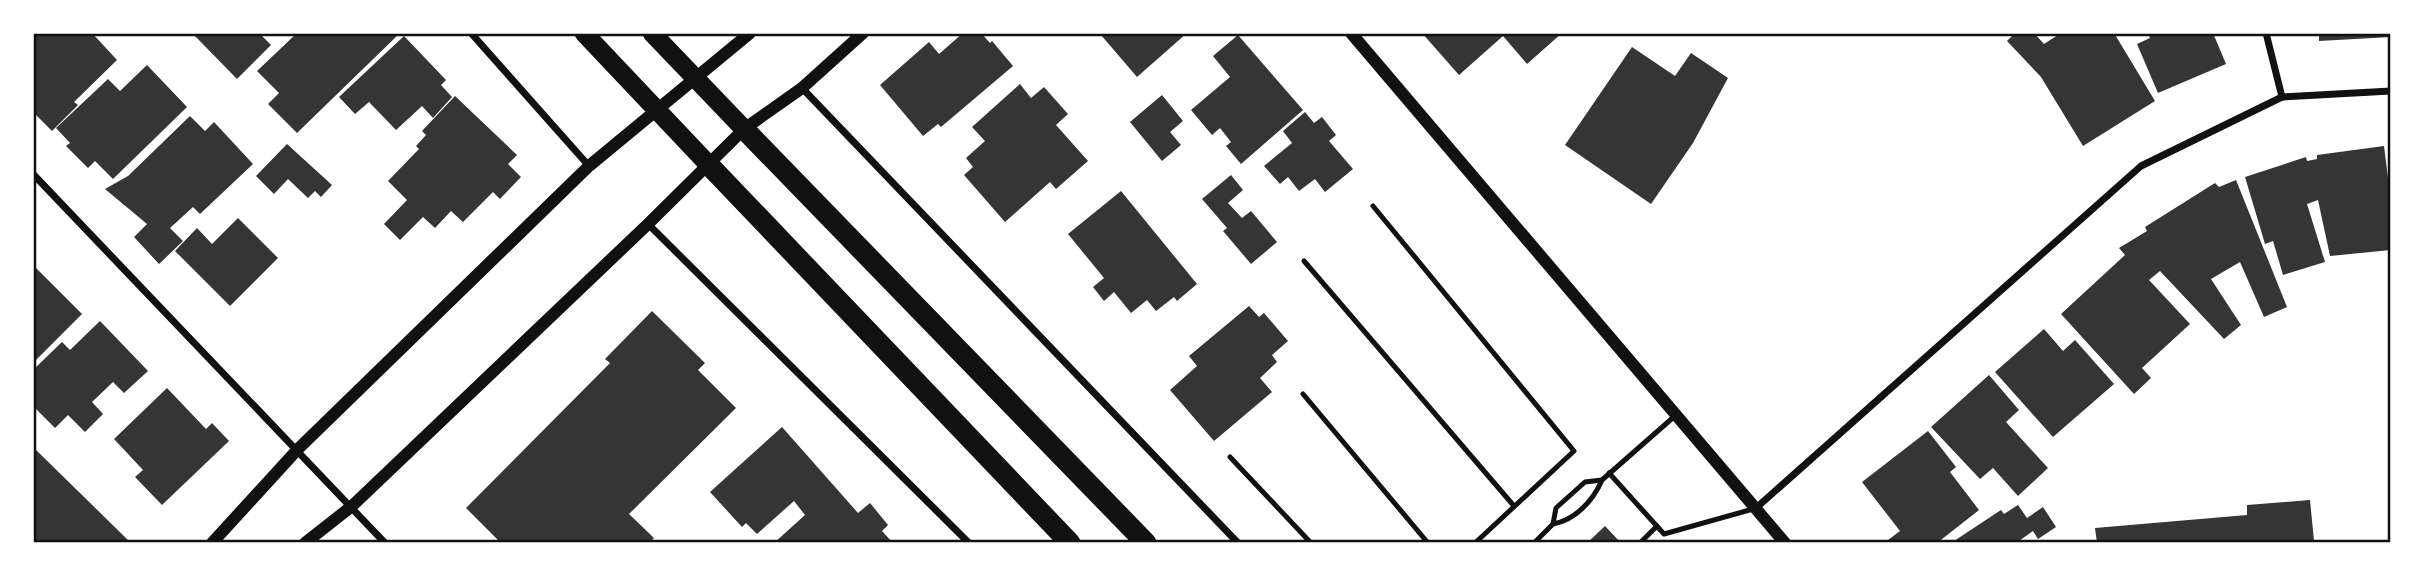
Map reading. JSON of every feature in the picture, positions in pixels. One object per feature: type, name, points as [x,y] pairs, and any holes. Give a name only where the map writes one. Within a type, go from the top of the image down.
[{"type":"highway","points":[[584,33],[1070,543]]},
{"type":"highway","points":[[652,33],[1146,543]]},
{"type":"street","points":[[471,33],[589,166]]},
{"type":"street","points":[[305,543],[352,506],[744,129],[802,88],[863,33]]},
{"type":"street","points":[[1351,33],[1785,543]]},
{"type":"street","points":[[2266,33],[2282,97]]},
{"type":"street","points":[[212,543],[297,450],[589,166],[748,34]]},
{"type":"street","points":[[802,88],[1238,543]]},
{"type":"street","points":[[1756,508],[2141,166],[2282,97],[2391,91]]},
{"type":"street","points":[[33,174],[385,543]]},
{"type":"street","points":[[648,224],[969,543]]},
{"type":"lane","points":[[1373,206],[1574,451],[1475,543]]},
{"type":"lane","points":[[1304,261],[1514,506]]},
{"type":"lane","points":[[1303,394],[1429,543]]},
{"type":"lane","points":[[1534,543],[1553,524],[1568,521],[1596,495],[1602,480],[1609,473],[1676,415]]},
{"type":"lane","points":[[1230,457],[1311,543]]},
{"type":"lane","points":[[1609,473],[1664,534],[1756,508]]},
{"type":"lane","points":[[1553,524],[1556,508],[1585,482],[1602,480]]},
{"type":"lane","points":[[1640,543],[1657,526]]},
{"type":"building","points":[[33,33],[92,33],[117,60],[74,102],[78,105],[52,131],[33,112]]},
{"type":"building","points":[[192,33],[259,33],[271,45],[237,79]]},
{"type":"building","points":[[297,33],[400,33],[297,133],[268,104],[279,93],[257,71]]},
{"type":"building","points":[[963,33],[981,33],[990,43],[992,41],[1013,66],[941,127],[938,124],[923,136],[880,85],[929,42],[939,54]]},
{"type":"building","points":[[1187,33],[1137,77],[1101,35]]},
{"type":"building","points":[[1422,33],[1562,33],[1527,64],[1503,36],[1459,75]]},
{"type":"building","points":[[2015,33],[2034,33],[2044,44],[2061,33],[2114,33],[2155,101],[2083,146],[2041,77],[2007,41]]},
{"type":"building","points":[[2148,33],[2213,33],[2226,64],[2158,93],[2137,44],[2150,38]]},
{"type":"building","points":[[2319,33],[2391,33],[2391,37],[2319,41]]},
{"type":"building","points":[[1238,35],[1303,110],[1241,164],[1226,146],[1231,142],[1220,128],[1212,135],[1191,110],[1230,77],[1213,56]]},
{"type":"building","points":[[404,36],[446,80],[441,85],[452,97],[433,118],[422,106],[396,130],[369,102],[355,114],[339,97]]},
{"type":"building","points":[[1632,47],[1675,76],[1691,53],[1728,78],[1693,143],[1651,204],[1565,145]]},
{"type":"building","points":[[147,65],[187,107],[113,179],[95,161],[88,168],[66,146],[70,143],[56,128],[108,79],[120,91]]},
{"type":"building","points":[[1020,84],[1031,98],[1044,87],[1068,114],[1056,125],[1088,161],[1056,189],[1050,182],[1005,222],[964,175],[973,167],[966,158],[985,141],[972,127]]},
{"type":"building","points":[[1162,95],[1183,121],[1170,132],[1181,145],[1162,161],[1130,122]]},
{"type":"building","points":[[455,96],[517,155],[508,164],[521,177],[500,199],[493,192],[463,222],[451,211],[435,228],[423,217],[400,240],[384,224],[407,200],[388,181],[419,149],[416,146],[426,135],[422,131]]},
{"type":"building","points":[[1305,112],[1314,123],[1322,117],[1336,135],[1329,141],[1353,169],[1325,192],[1315,179],[1299,191],[1288,177],[1280,184],[1264,166],[1292,143],[1283,131]]},
{"type":"building","points":[[190,116],[205,131],[214,122],[253,164],[200,214],[193,207],[170,228],[183,241],[159,264],[134,237],[147,224],[105,189],[128,176]]},
{"type":"building","points":[[287,144],[332,185],[321,197],[315,191],[308,198],[288,179],[274,194],[256,176]]},
{"type":"building","points":[[2384,146],[2391,202],[2391,250],[2330,256],[2318,200],[2307,204],[2325,262],[2283,275],[2273,241],[2265,244],[2245,177],[2306,157],[2307,161],[2317,159],[2317,155]]},
{"type":"building","points":[[1231,175],[1243,190],[1228,203],[1242,218],[1251,211],[1277,242],[1251,264],[1223,231],[1227,228],[1202,199]]},
{"type":"building","points":[[2236,180],[2287,307],[2264,317],[2240,262],[2211,279],[2241,325],[2224,339],[2160,271],[2149,280],[2190,324],[2142,368],[2151,378],[2134,394],[2061,314],[2125,255],[2119,248],[2147,231],[2145,227],[2215,183],[2219,187]]},
{"type":"building","points":[[1121,191],[1197,284],[1177,301],[1174,297],[1156,311],[1147,300],[1131,313],[1114,292],[1104,301],[1093,287],[1104,278],[1068,234]]},
{"type":"building","points":[[238,218],[278,258],[230,306],[175,251],[197,228],[212,244]]},
{"type":"building","points":[[33,265],[82,314],[33,363]]},
{"type":"building","points":[[1249,306],[1259,317],[1264,313],[1288,341],[1272,355],[1277,362],[1260,378],[1272,392],[1214,441],[1170,390],[1197,366],[1189,356]]},
{"type":"building","points":[[652,311],[705,363],[698,370],[736,408],[629,514],[654,538],[649,543],[501,543],[466,508],[610,363],[605,359]]},
{"type":"building","points":[[100,321],[148,371],[124,393],[113,382],[92,402],[103,414],[85,432],[68,415],[55,428],[33,406],[33,370],[62,342],[70,350]]},
{"type":"building","points":[[2044,329],[2063,351],[2075,340],[2114,384],[2053,437],[1995,372]]},
{"type":"building","points":[[1989,375],[2019,410],[2006,422],[2048,468],[2018,496],[1993,468],[1980,479],[1931,427]]},
{"type":"building","points":[[167,388],[206,429],[212,423],[229,441],[162,505],[135,477],[143,470],[114,439]]},
{"type":"building","points":[[782,427],[858,513],[870,503],[888,525],[882,531],[893,543],[774,543],[805,515],[794,501],[757,534],[746,523],[742,527],[710,492]]},
{"type":"building","points":[[1928,431],[1956,467],[1950,472],[1979,510],[1937,543],[1884,543],[1900,531],[1862,482]]},
{"type":"building","points":[[33,447],[131,543],[33,543]]},
{"type":"building","points":[[2310,500],[2314,541],[2097,543],[2095,528],[2247,515],[2247,505]]},
{"type":"building","points":[[2018,505],[2027,518],[2043,507],[2056,527],[2038,539],[2033,531],[2016,543],[1951,543],[2001,510],[2004,514]]},
{"type":"building","points":[[1605,526],[1621,543],[1587,543]]}]
